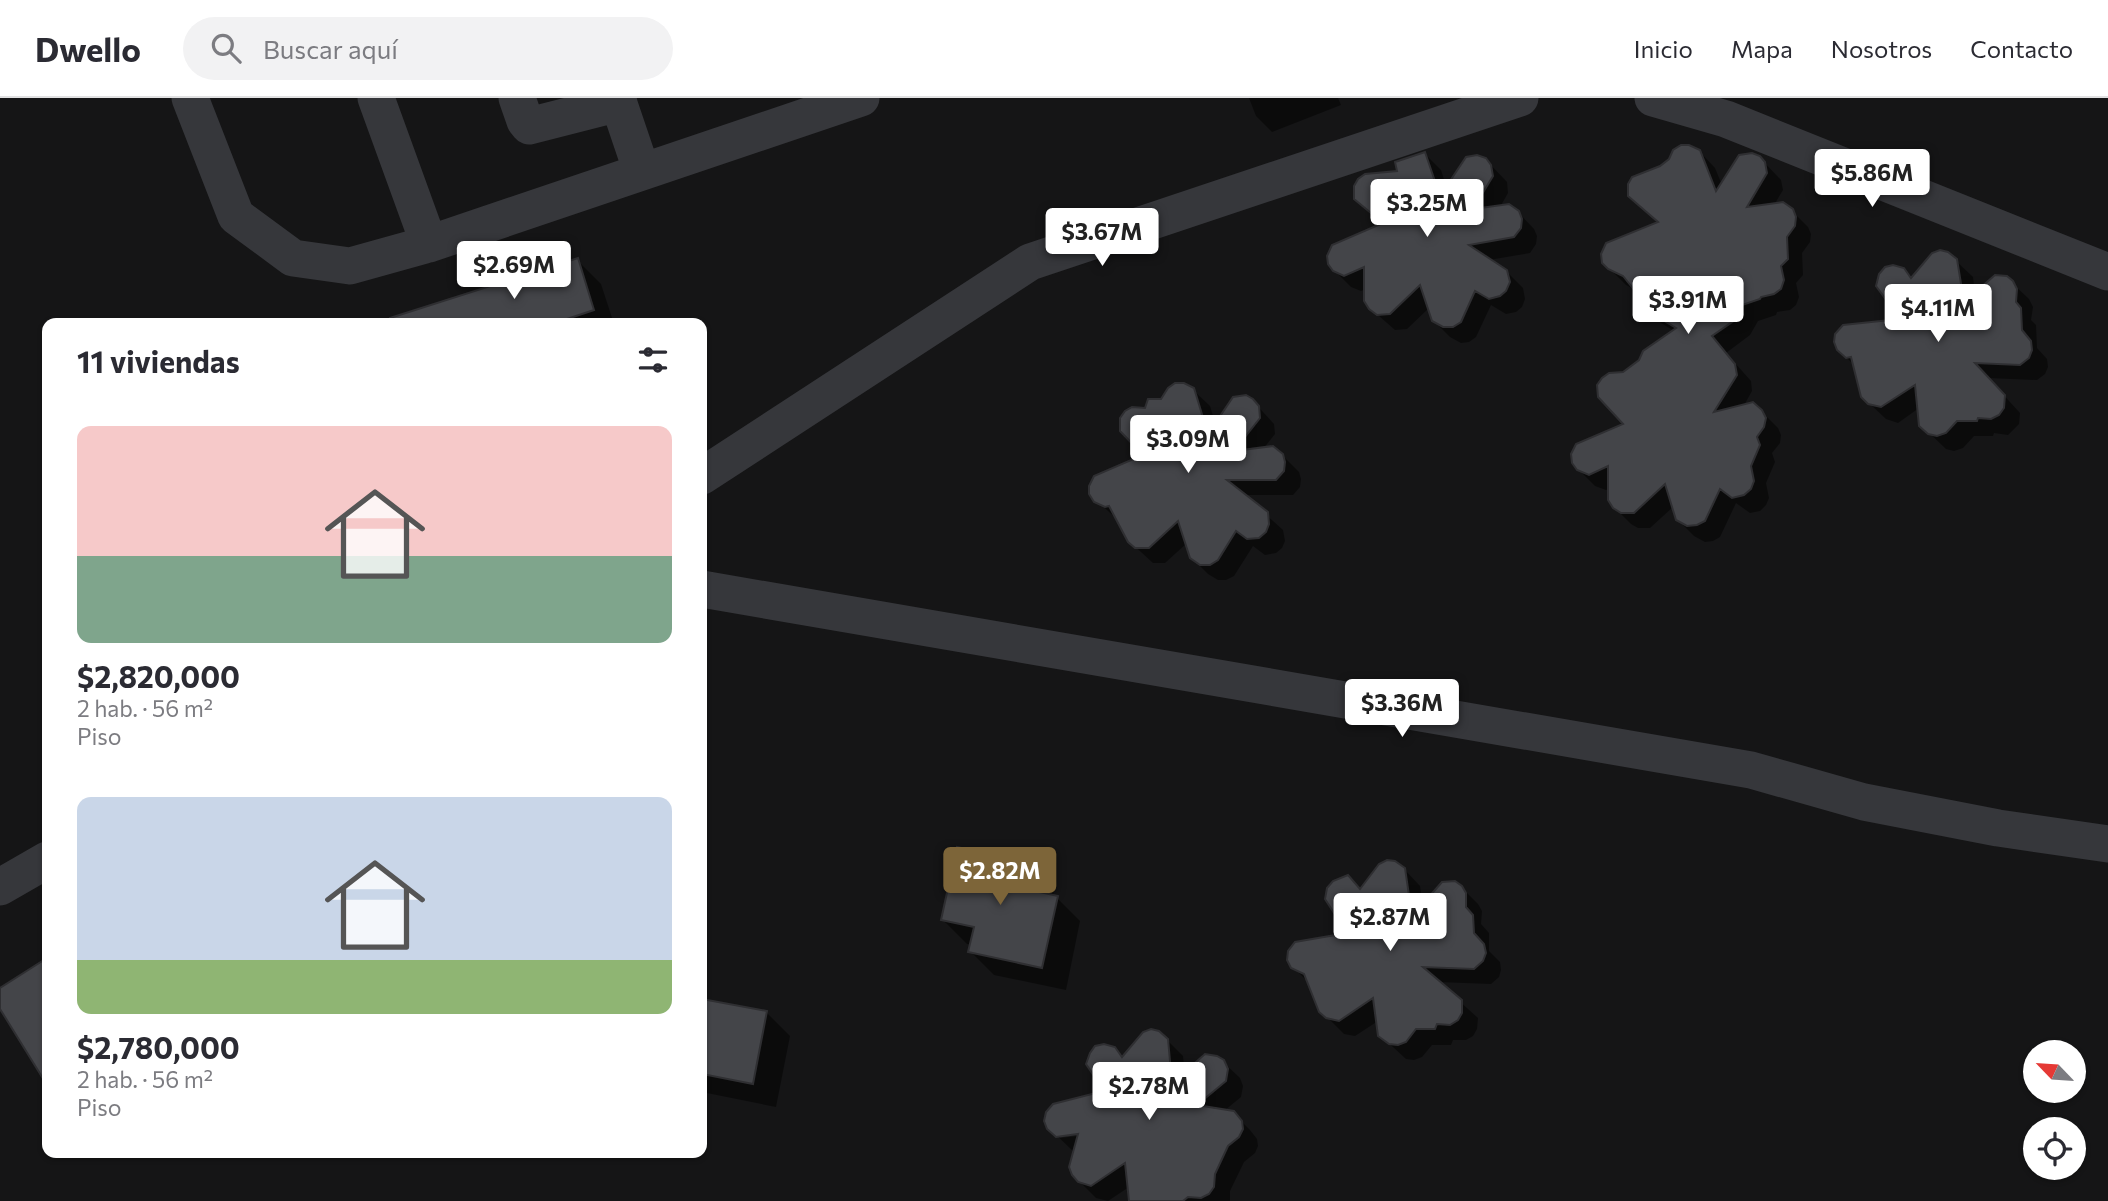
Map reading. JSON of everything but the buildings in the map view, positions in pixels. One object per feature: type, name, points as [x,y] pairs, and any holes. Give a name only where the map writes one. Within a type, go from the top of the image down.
[{"type":"street","points":[[190,98],[236,216],[293,258],[350,266],[429,244],[861,98]]},
{"type":"street","points":[[376,98],[429,244]]},
{"type":"street","points":[[517,98],[529,126],[618,101],[642,172]]},
{"type":"street","points":[[707,473],[1030,262],[1520,98]]},
{"type":"street","points":[[1653,98],[1726,119],[2108,272]]},
{"type":"street","points":[[707,590],[1737,768],[1864,802],[1998,828],[2108,844]]},
{"type":"street","points":[[0,887],[42,863]]}]
